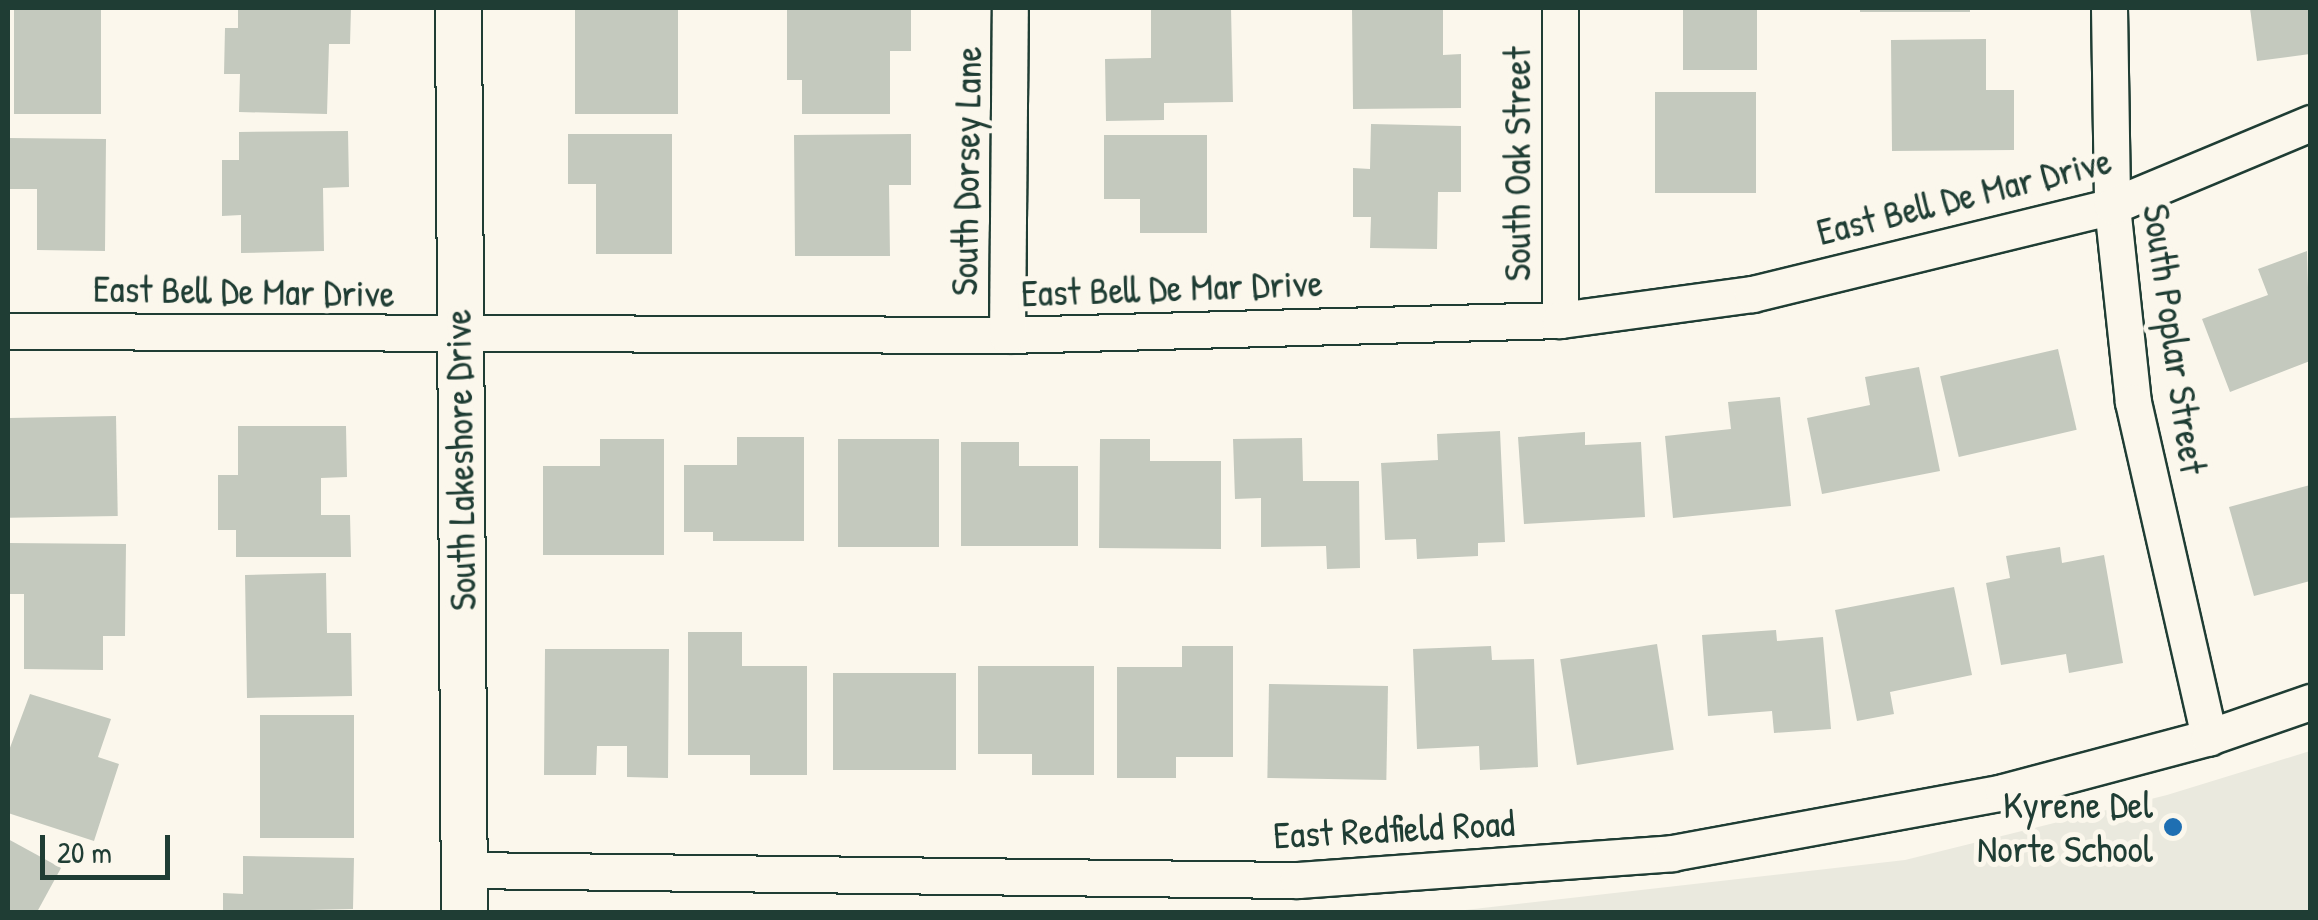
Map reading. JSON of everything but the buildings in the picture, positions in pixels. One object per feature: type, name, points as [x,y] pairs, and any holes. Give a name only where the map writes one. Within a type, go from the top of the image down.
[{"type":"street","name":"South Lakeshore Drive","points":[[458,8],[464,891]]},
{"type":"street","name":"South Dorsey Lane","points":[[1007,335],[1010,8]]},
{"type":"street","name":"South Oak Street","points":[[1560,8],[1560,320]]},
{"type":"street","name":"South Poplar Street","points":[[2109,8],[2112,206],[2133,402],[2209,737]]},
{"type":"street","name":"East Bell De Mar Drive","points":[[8,331],[1007,335],[1560,320],[1752,294],[2112,206],[2310,123]]},
{"type":"street","name":"East Redfield Road","points":[[464,891],[1298,880],[1653,854],[2003,792],[2209,737],[2310,702]]},
{"type":"shaded area","name":"Kyrene Del Norte School","points":[[2310,751],[2310,912],[1448,912],[1905,860],[2167,795]]},
{"type":"place","name":"Kyrene Del Norte School","points":[[2173,827]]}]
